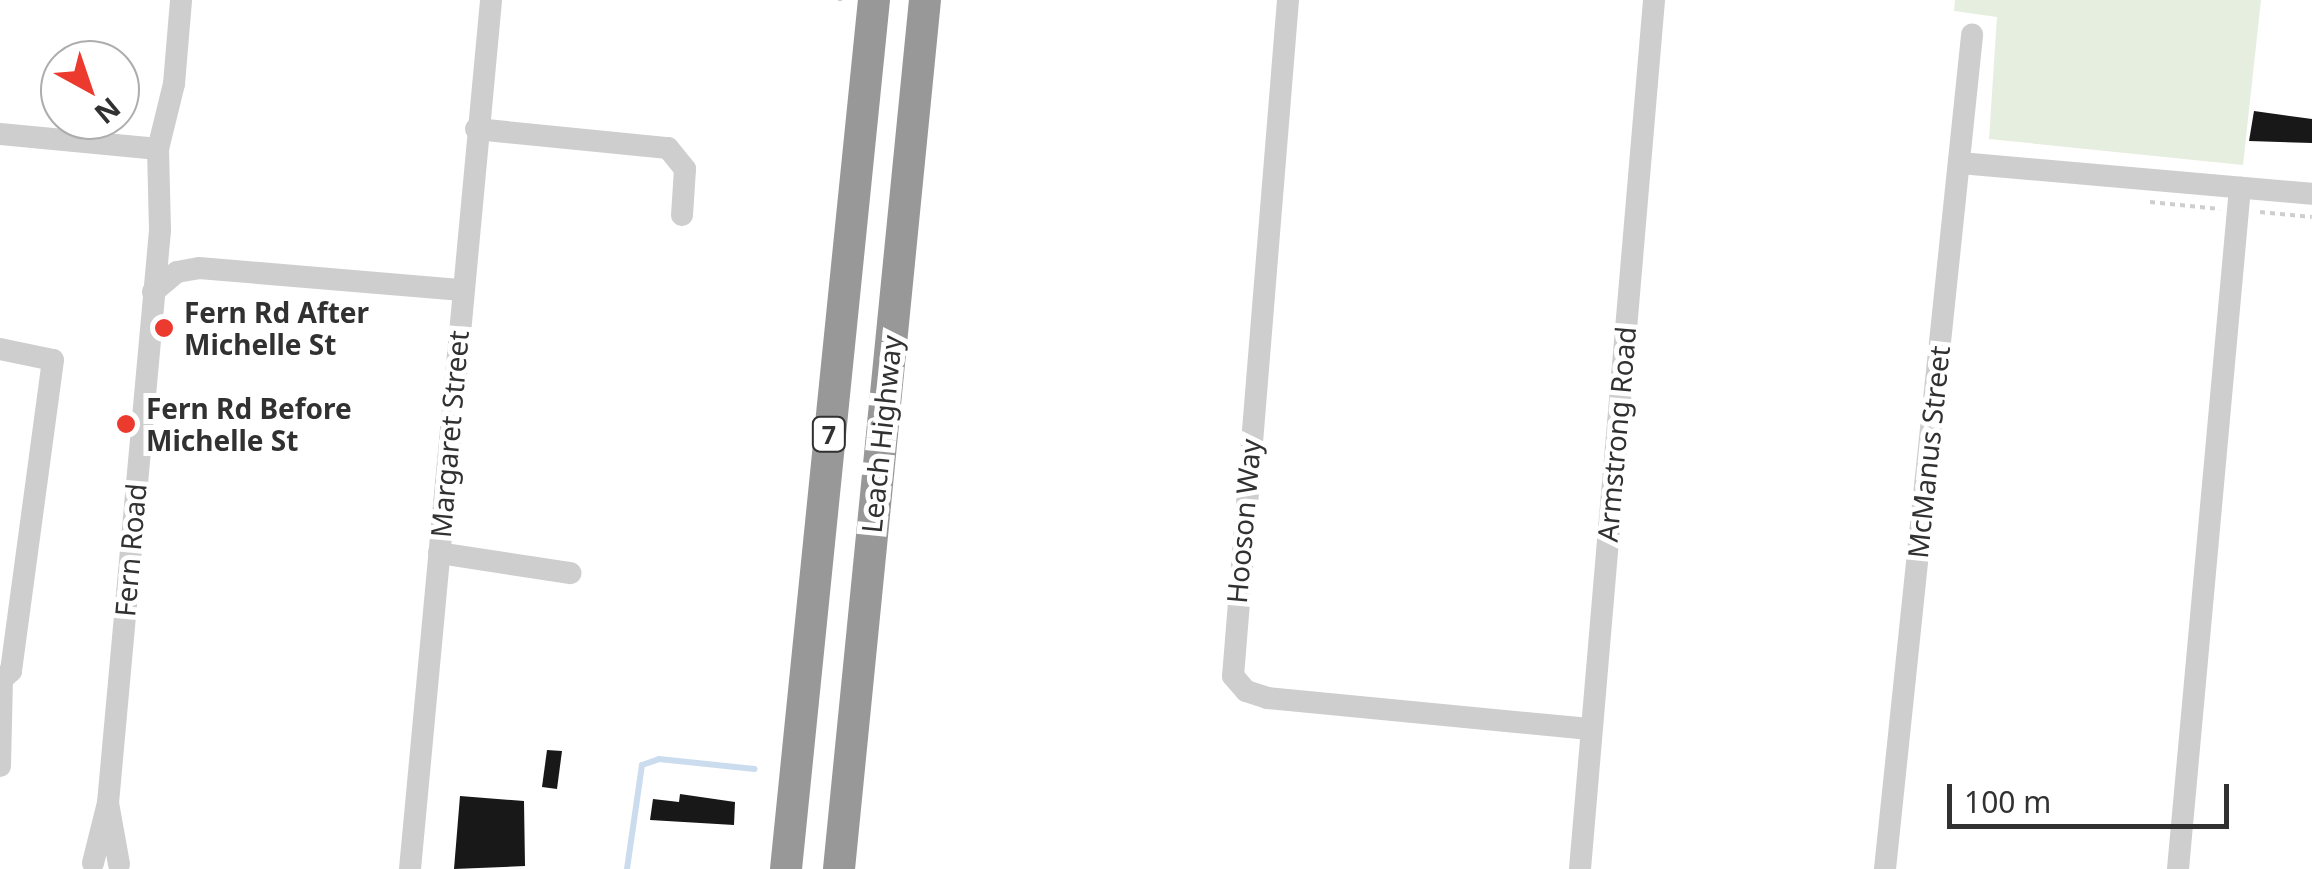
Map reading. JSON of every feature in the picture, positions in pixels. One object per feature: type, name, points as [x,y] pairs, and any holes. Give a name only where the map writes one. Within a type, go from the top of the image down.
[{"type":"highway","name":"Leach Highway","points":[[786,869],[874,0]]},
{"type":"highway","name":"Leach Highway","points":[[839,869],[925,0]]},
{"type":"street","name":"Fern Road","points":[[90,866],[108,804],[153,292],[158,149],[174,84],[181,0]]},
{"type":"street","name":"Margaret Street","points":[[410,869],[476,129],[492,0]]},
{"type":"street","name":"Hooson Way","points":[[1288,0],[1233,676],[1267,698],[1590,728]]},
{"type":"street","name":"Armstrong Road","points":[[1580,869],[1654,0]]},
{"type":"street","name":"McManus Street","points":[[1885,869],[1972,34]]},
{"type":"street","points":[[476,129],[668,148],[685,170],[682,215]]},
{"type":"street","points":[[0,134],[158,149]]},
{"type":"street","points":[[1960,162],[2312,194]]},
{"type":"street","points":[[2178,869],[2240,188]]},
{"type":"street","points":[[153,292],[178,272],[199,268],[462,290]]},
{"type":"street","points":[[0,348],[53,360],[11,671],[1,680],[0,766]]},
{"type":"street","points":[[439,553],[570,573]]},
{"type":"street","name":"Fern Road","points":[[108,804],[122,866]]},
{"type":"street","points":[[90,866],[122,866]]},
{"type":"green space","points":[[1955,0],[2261,0],[2243,165],[1989,139],[1997,17],[1954,11]]},
{"type":"building","points":[[2254,111],[2312,119],[2312,143],[2249,141]]},
{"type":"building","points":[[547,750],[562,751],[557,789],[542,787]]},
{"type":"building","points":[[680,794],[735,802],[734,825],[650,820],[653,799],[679,802]]},
{"type":"building","points":[[460,796],[524,801],[525,866],[454,869]]},
{"type":"waterway","points":[[627,869],[642,765],[659,759],[754,769]]},
{"type":"place","name":"Fern Rd After Michelle St","points":[[164,328]]},
{"type":"place","name":"Fern Rd Before Michelle St","points":[[126,424]]}]
